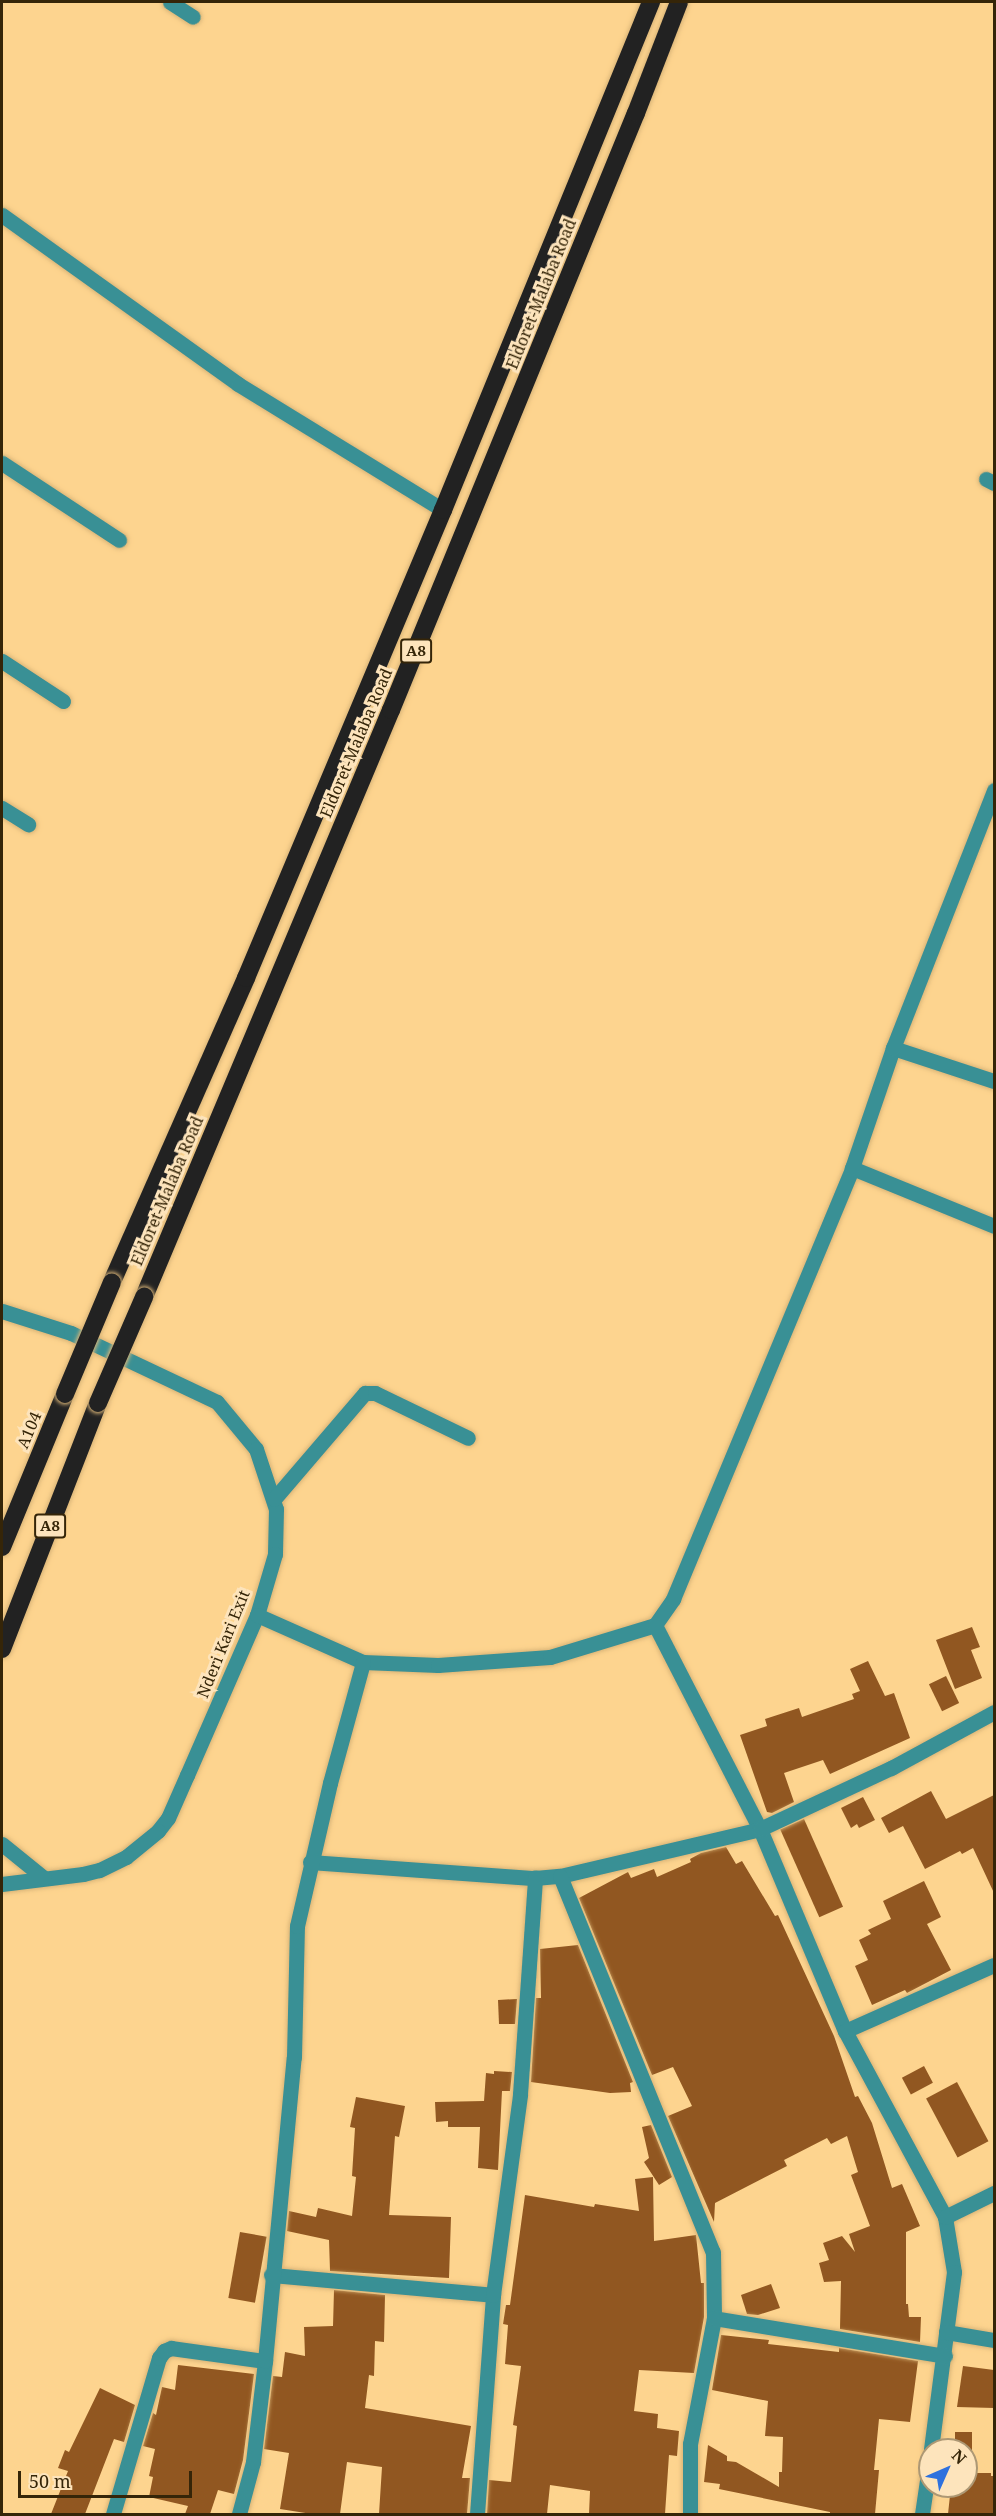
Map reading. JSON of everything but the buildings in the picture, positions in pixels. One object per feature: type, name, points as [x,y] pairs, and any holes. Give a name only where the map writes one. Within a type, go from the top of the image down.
[{"type":"highway","name":"Eldoret-Malaba Road","points":[[65,1394],[246,978],[443,510],[651,2]]},
{"type":"highway","name":"Eldoret-Malaba Road","points":[[2,1649],[98,1403],[392,710],[632,124],[679,2]]},
{"type":"highway","name":"A104","points":[[2,1547],[65,1394]]},
{"type":"street","points":[[170,2],[193,17]]},
{"type":"street","points":[[2,215],[238,384],[443,510]]},
{"type":"street","points":[[2,463],[119,540]]},
{"type":"street","points":[[2,662],[63,701]]},
{"type":"street","points":[[257,1615],[363,1662],[438,1665],[550,1658],[655,1625],[673,1599],[852,1168],[893,1048],[994,790]]},
{"type":"street","points":[[2,808],[28,824]]},
{"type":"street","points":[[893,1048],[994,1081]]},
{"type":"street","points":[[852,1168],[994,1226]]},
{"type":"street","name":"Nderi Kari Exit","points":[[2,1311],[71,1333],[217,1402],[256,1449],[274,1499],[274,1554],[257,1615],[168,1818],[138,1850],[112,1865],[83,1874],[2,1884]]},
{"type":"street","points":[[274,1499],[365,1393],[375,1393],[468,1438]]},
{"type":"street","points":[[655,1625],[760,1829],[845,2031],[945,2217],[954,2272],[934,2438]]},
{"type":"street","points":[[239,2514],[253,2462],[265,2361],[294,2057],[297,1926],[310,1862],[363,1662]]},
{"type":"street","points":[[310,1862],[535,1878],[560,1876],[760,1829],[891,1768],[994,1712]]},
{"type":"street","points":[[2,1844],[44,1878]]},
{"type":"street","points":[[560,1876],[713,2252],[714,2318],[690,2444],[690,2514]]},
{"type":"street","points":[[477,2514],[493,2295],[520,2094],[535,1878]]},
{"type":"street","points":[[845,2031],[994,1965]]},
{"type":"street","points":[[945,2217],[994,2193]]},
{"type":"street","points":[[272,2275],[493,2295]]},
{"type":"street","points":[[714,2318],[945,2356]]},
{"type":"street","points":[[946,2332],[994,2340]]},
{"type":"street","points":[[113,2514],[159,2358],[164,2351],[171,2348],[265,2361]]},
{"type":"street","points":[[922,2514],[924,2498]]}]
